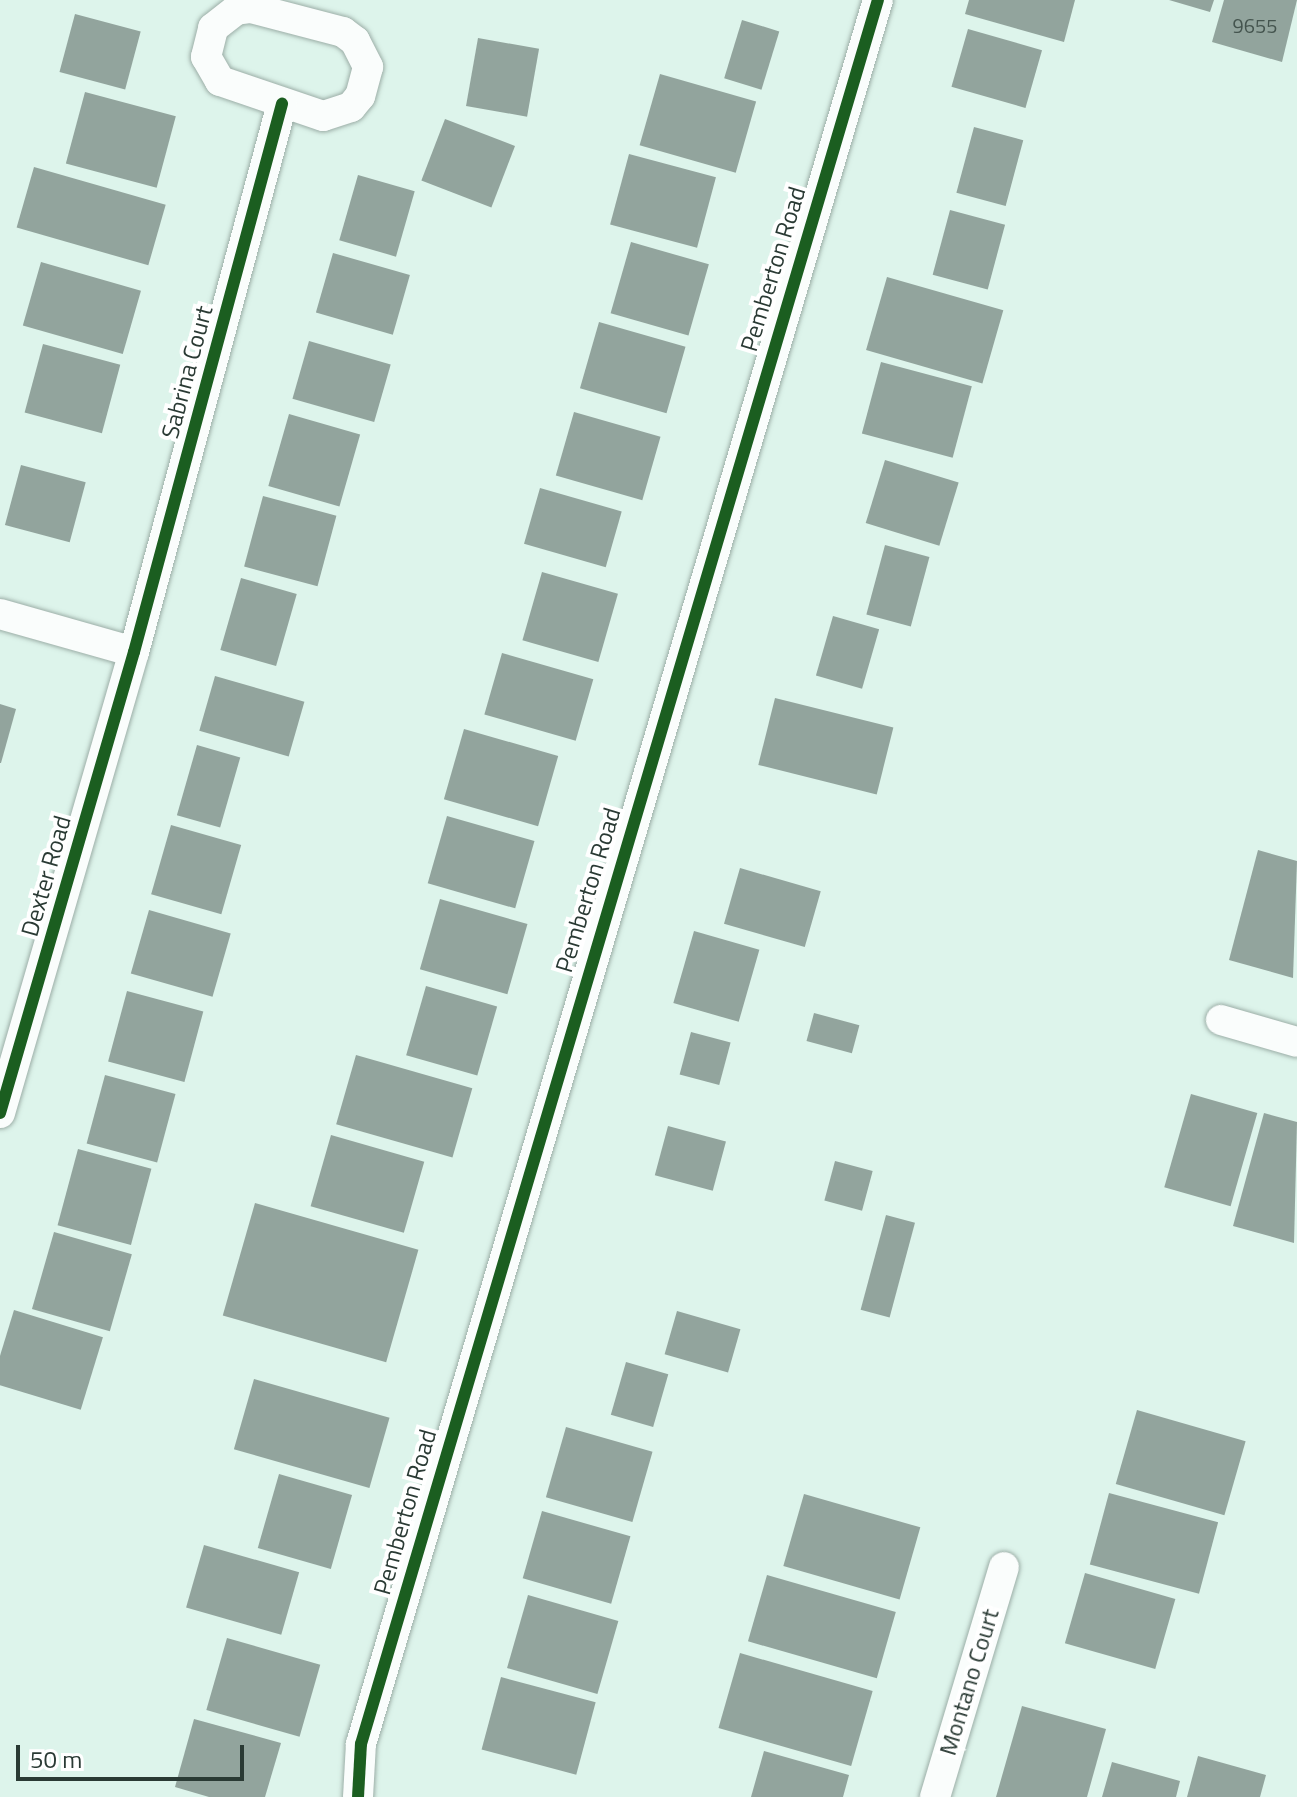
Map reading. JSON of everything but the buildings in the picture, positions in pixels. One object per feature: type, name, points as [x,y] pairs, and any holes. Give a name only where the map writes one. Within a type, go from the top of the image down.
[{"type":"street","name":"Pemberton Road","points":[[358,1797],[365,1728],[878,0]]},
{"type":"street","points":[[251,8],[266,11],[343,32],[364,53],[367,82],[351,107],[323,116],[282,104],[238,91],[210,71],[207,42],[223,17],[251,8]]},
{"type":"street","name":"Sabrina Court","points":[[134,652],[282,104]]},
{"type":"street","points":[[0,614],[134,652]]},
{"type":"street","name":"Dexter Road","points":[[0,1113],[134,652]]},
{"type":"street","points":[[1221,1020],[1297,1042]]},
{"type":"street","name":"Montano Court","points":[[935,1797],[1004,1567]]},
{"type":"cycle path","points":[[358,1797],[361,1744],[878,0]]},
{"type":"cycle path","points":[[0,1113],[134,652],[282,104]]}]
